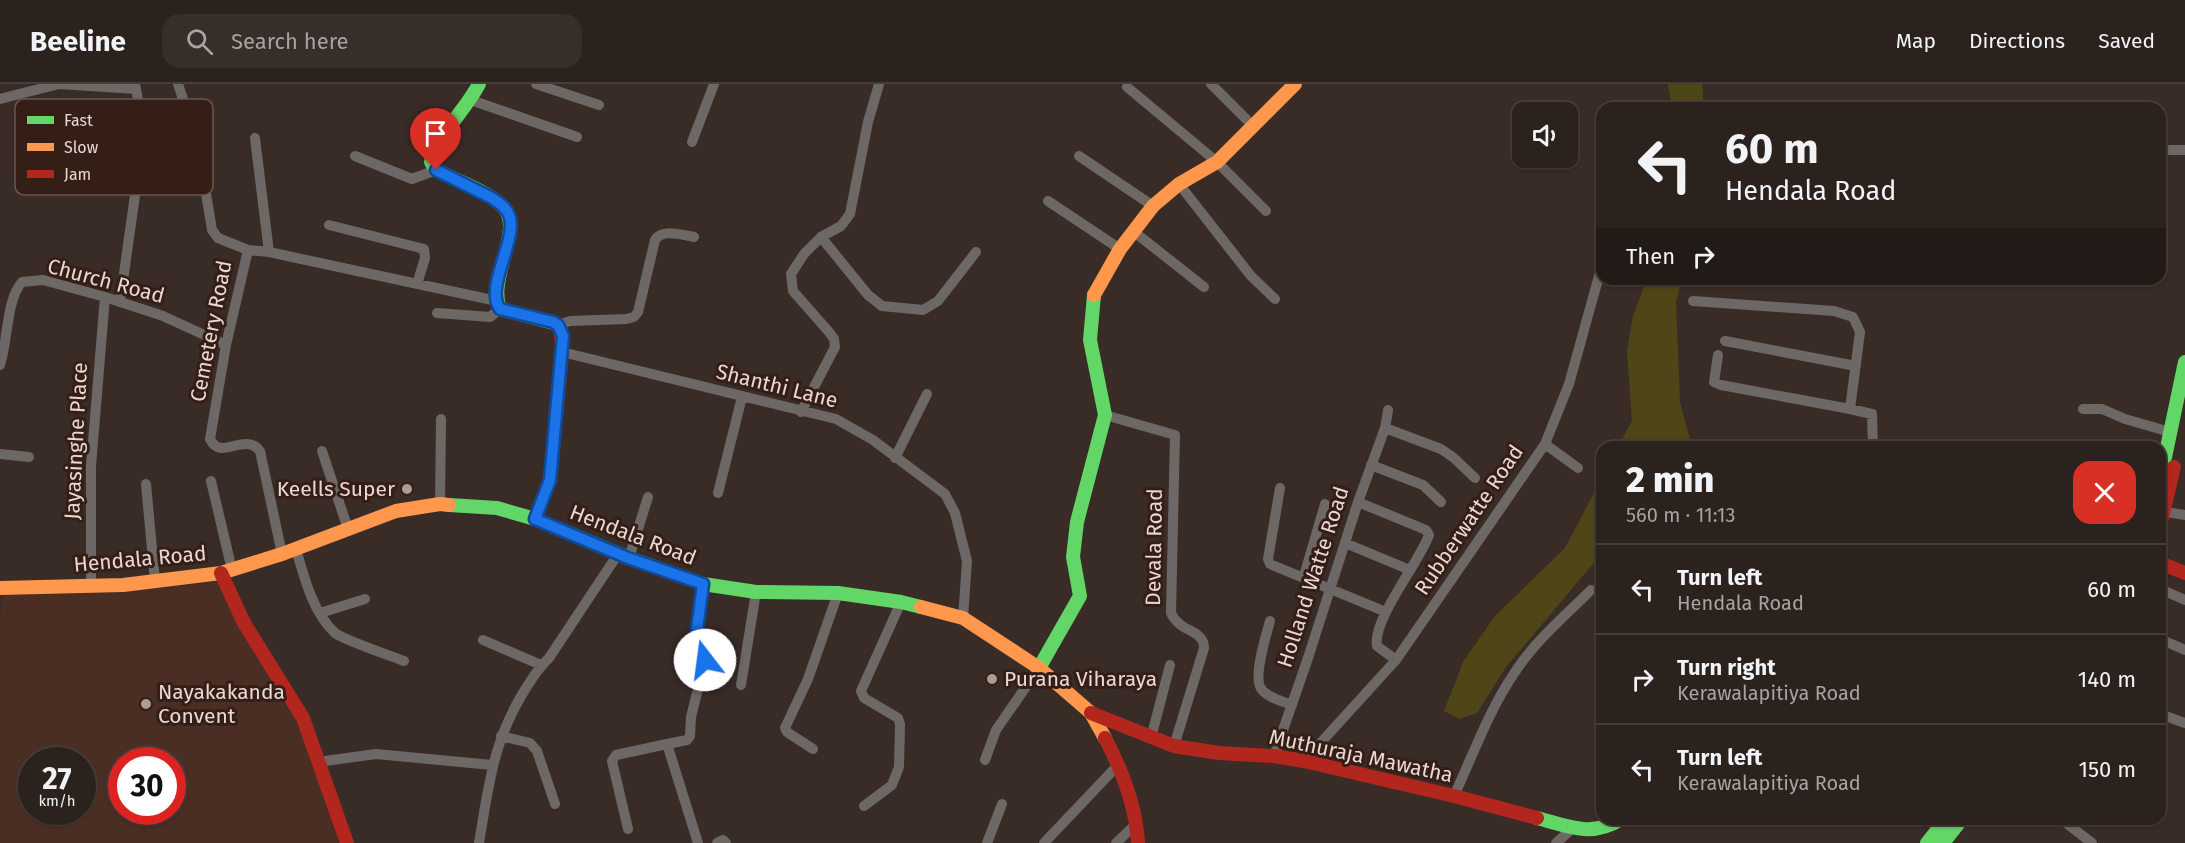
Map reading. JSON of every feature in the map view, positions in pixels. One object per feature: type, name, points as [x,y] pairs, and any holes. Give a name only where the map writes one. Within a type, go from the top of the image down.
[{"type":"main road","points":[[479,84],[471,99],[435,148],[431,162],[436,170],[492,198],[509,214],[510,227],[496,290],[498,305],[558,325],[563,336],[550,480],[535,519]]},
{"type":"main road","points":[[1039,668],[1080,596],[1073,557],[1077,522],[1105,415],[1090,339],[1094,295],[1120,249],[1153,206],[1179,184],[1217,162],[1295,84]]},
{"type":"main road","points":[[2166,452],[2185,362]]},
{"type":"main road","points":[[2166,495],[2185,418]]},
{"type":"main road","name":"Hendala Road","points":[[0,588],[91,586],[155,581],[227,571],[282,554],[396,511],[440,504],[497,508],[535,519],[623,556],[703,584],[756,592],[838,593],[901,602],[963,618],[1039,668],[1091,713],[1119,764],[1137,822],[1138,843]]},
{"type":"main road","points":[[2166,565],[2185,573]]},
{"type":"main road","points":[[227,571],[244,622],[303,718],[347,843]]},
{"type":"main road","name":"Muthuraja Mawatha","points":[[1091,713],[1174,746],[1304,761],[1454,796],[1573,828],[1596,830],[1612,825]]},
{"type":"main road","points":[[1927,843],[1937,825]]},
{"type":"main road","points":[[1943,843],[1957,825]]},
{"type":"street","points":[[0,99],[59,84],[136,86]]},
{"type":"street","points":[[178,84],[183,99]]},
{"type":"street","points":[[536,84],[599,105]]},
{"type":"street","points":[[692,142],[714,84]]},
{"type":"street","points":[[801,412],[835,347],[834,339],[794,291],[791,274],[804,254],[821,237],[841,226],[849,214],[868,122],[879,84]]},
{"type":"street","points":[[1211,84],[1254,127]]},
{"type":"street","points":[[1127,87],[1217,162],[1266,211]]},
{"type":"street","points":[[471,99],[577,137]]},
{"type":"street","points":[[255,138],[269,252]]},
{"type":"street","points":[[2166,150],[2185,150]]},
{"type":"street","points":[[355,156],[412,179],[436,170]]},
{"type":"street","points":[[1079,156],[1153,206]]},
{"type":"street","points":[[1179,184],[1251,276],[1275,299]]},
{"type":"street","points":[[120,302],[135,195]]},
{"type":"street","points":[[206,195],[212,230],[218,238],[248,250]]},
{"type":"street","points":[[1048,201],[1120,249]]},
{"type":"street","points":[[329,225],[424,249],[425,258],[417,284]]},
{"type":"street","points":[[1134,231],[1204,287]]},
{"type":"street","points":[[558,325],[570,321],[626,319],[634,316],[638,312],[658,235],[664,233],[693,237]]},
{"type":"street","points":[[821,237],[868,295],[882,306],[923,310],[938,301],[976,252]]},
{"type":"street","name":"Cemetery Road","points":[[282,554],[260,451],[254,444],[247,443],[218,447],[210,439],[226,345],[248,250],[269,252],[417,284],[498,305]]},
{"type":"street","name":"Church Road","points":[[0,365],[5,349],[14,291],[21,282],[43,280],[163,316],[226,345]]},
{"type":"street","name":"Rubberwatte Road","points":[[1304,761],[1396,660],[1545,444],[1569,384],[1596,285]]},
{"type":"street","name":"Jayasinghe Place","points":[[91,586],[91,466],[105,297]]},
{"type":"street","points":[[1694,301],[1834,311],[1853,318],[1860,332],[1850,409]]},
{"type":"street","points":[[437,313],[490,317],[498,305]]},
{"type":"street","points":[[1725,341],[1856,366]]},
{"type":"street","name":"Shanthi Lane","points":[[562,352],[836,419],[873,440],[945,495],[955,513],[967,561],[963,618]]},
{"type":"street","points":[[1718,355],[1714,382],[1872,414],[1873,441]]},
{"type":"street","points":[[895,458],[927,394]]},
{"type":"street","points":[[718,494],[742,397]]},
{"type":"street","points":[[2083,409],[2102,409],[2125,419],[2170,432]]},
{"type":"street","name":"Holland Watte Road","points":[[1274,756],[1358,502],[1385,428],[1388,410]]},
{"type":"street","name":"Devala Road","points":[[1105,415],[1175,435],[1171,613],[1175,622],[1181,627],[1201,636],[1204,640],[1204,648],[1174,746]]},
{"type":"street","points":[[440,504],[441,419]]},
{"type":"street","points":[[1385,428],[1441,449],[1475,478]]},
{"type":"street","points":[[1545,444],[1578,468]]},
{"type":"street","points":[[322,451],[348,529]]},
{"type":"street","points":[[0,454],[29,457]]},
{"type":"street","points":[[1371,465],[1423,485],[1441,502]]},
{"type":"street","points":[[211,480],[227,571]]},
{"type":"street","points":[[146,484],[155,581]]},
{"type":"street","points":[[1280,488],[1268,559],[1274,566],[1304,576],[1386,612]]},
{"type":"street","points":[[479,843],[492,765],[501,736],[515,704],[541,665],[549,658],[623,556],[648,497]]},
{"type":"street","points":[[1358,502],[1429,532],[1428,538],[1386,612],[1376,638],[1377,646],[1396,660]]},
{"type":"street","points":[[1304,576],[1325,504]]},
{"type":"street","points":[[2166,512],[2185,515]]},
{"type":"street","points":[[1345,543],[1410,570]]},
{"type":"street","points":[[296,549],[307,585],[320,613],[336,634],[404,661]]},
{"type":"street","points":[[628,829],[612,761],[616,755],[687,740],[690,736],[691,717],[706,652],[697,629],[703,584]]},
{"type":"street","points":[[1454,796],[1499,697],[1515,670],[1534,647],[1591,591]]},
{"type":"street","points":[[741,685],[756,592]]},
{"type":"street","points":[[2166,592],[2185,600]]},
{"type":"street","points":[[813,749],[787,732],[785,728],[808,679],[838,593]]},
{"type":"street","points":[[320,613],[364,598]]},
{"type":"street","points":[[864,806],[892,785],[899,767],[900,724],[898,718],[864,698],[861,691],[901,602]]},
{"type":"street","points":[[1270,621],[1258,683],[1261,689],[1269,695],[1292,705]]},
{"type":"street","points":[[483,640],[541,665]]},
{"type":"street","points":[[2166,642],[2185,650]]},
{"type":"street","points":[[1151,738],[1170,665]]},
{"type":"street","points":[[985,760],[996,730],[1039,668]]},
{"type":"street","points":[[2166,716],[2185,723]]},
{"type":"street","points":[[501,736],[530,743],[537,751],[555,804]]},
{"type":"street","points":[[667,744],[698,843]]},
{"type":"street","points":[[318,762],[376,754],[492,765]]},
{"type":"street","points":[[1044,843],[1119,764]]},
{"type":"street","points":[[987,843],[1002,804]]},
{"type":"street","points":[[1116,843],[1137,822]]},
{"type":"street","points":[[2069,825],[2092,843]]},
{"type":"street","points":[[1556,843],[1573,828]]},
{"type":"street","points":[[717,843],[723,840],[726,843]]},
{"type":"shaded area","points":[[1668,84],[1702,84],[1704,102],[1671,102]]},
{"type":"shaded area","points":[[1645,285],[1680,285],[1676,302],[1680,402],[1690,441],[1621,441],[1632,421],[1627,351],[1633,316]]},
{"type":"shaded area","points":[[1596,489],[1596,560],[1506,667],[1477,713],[1459,719],[1444,711],[1463,662],[1495,616],[1565,548]]},
{"type":"shaded area","name":"Nayakakanda Convent","points":[[224,582],[248,643],[280,682],[303,725],[338,843],[0,843],[0,615],[4,594],[114,591]]},
{"type":"traffic: fast","points":[[479,84],[440,141],[431,162],[436,170],[495,200],[508,215],[510,226],[498,282],[497,296],[500,309],[554,323]]},
{"type":"traffic: fast","points":[[1039,668],[1080,596],[1073,557],[1077,522],[1105,415],[1090,340],[1094,295]]},
{"type":"traffic: fast","points":[[2166,452],[2185,362]]},
{"type":"traffic: fast","points":[[449,505],[497,508],[535,519],[629,558],[703,584],[756,592],[838,593],[921,607]]},
{"type":"traffic: fast","points":[[1537,818],[1579,829],[1610,825]]},
{"type":"traffic: fast","points":[[1927,843],[1941,825]]},
{"type":"traffic: fast","points":[[1943,843],[1957,825]]},
{"type":"traffic: slow","points":[[1094,295],[1120,249],[1153,206],[1179,184],[1217,162],[1295,84]]},
{"type":"traffic: slow","points":[[0,588],[123,585],[221,573],[282,554],[396,511],[440,504],[449,505]]},
{"type":"traffic: slow","points":[[921,607],[963,618],[1039,668],[1091,713],[1105,738]]},
{"type":"traffic: jam","points":[[535,519],[550,480],[562,352],[561,330],[554,323]]},
{"type":"traffic: jam","points":[[2166,501],[2174,467]]},
{"type":"traffic: jam","points":[[2166,565],[2185,573]]},
{"type":"traffic: jam","points":[[221,573],[244,623],[303,718],[347,843]]},
{"type":"traffic: jam","points":[[1091,713],[1174,746],[1304,761],[1537,818]]},
{"type":"traffic: jam","points":[[1105,738],[1127,789],[1137,829],[1138,843]]},
{"type":"place","name":"Keells Super","points":[[407,489]]},
{"type":"place","name":"Purana Viharaya","points":[[992,679]]},
{"type":"place","name":"Nayakakanda Convent","points":[[146,704]]},
{"type":"route","points":[[436,170],[492,198],[509,214],[510,227],[496,290],[497,305],[500,309],[553,322],[558,325],[563,336],[550,480],[535,519],[628,558],[703,584],[697,629],[706,652],[705,660]]}]
